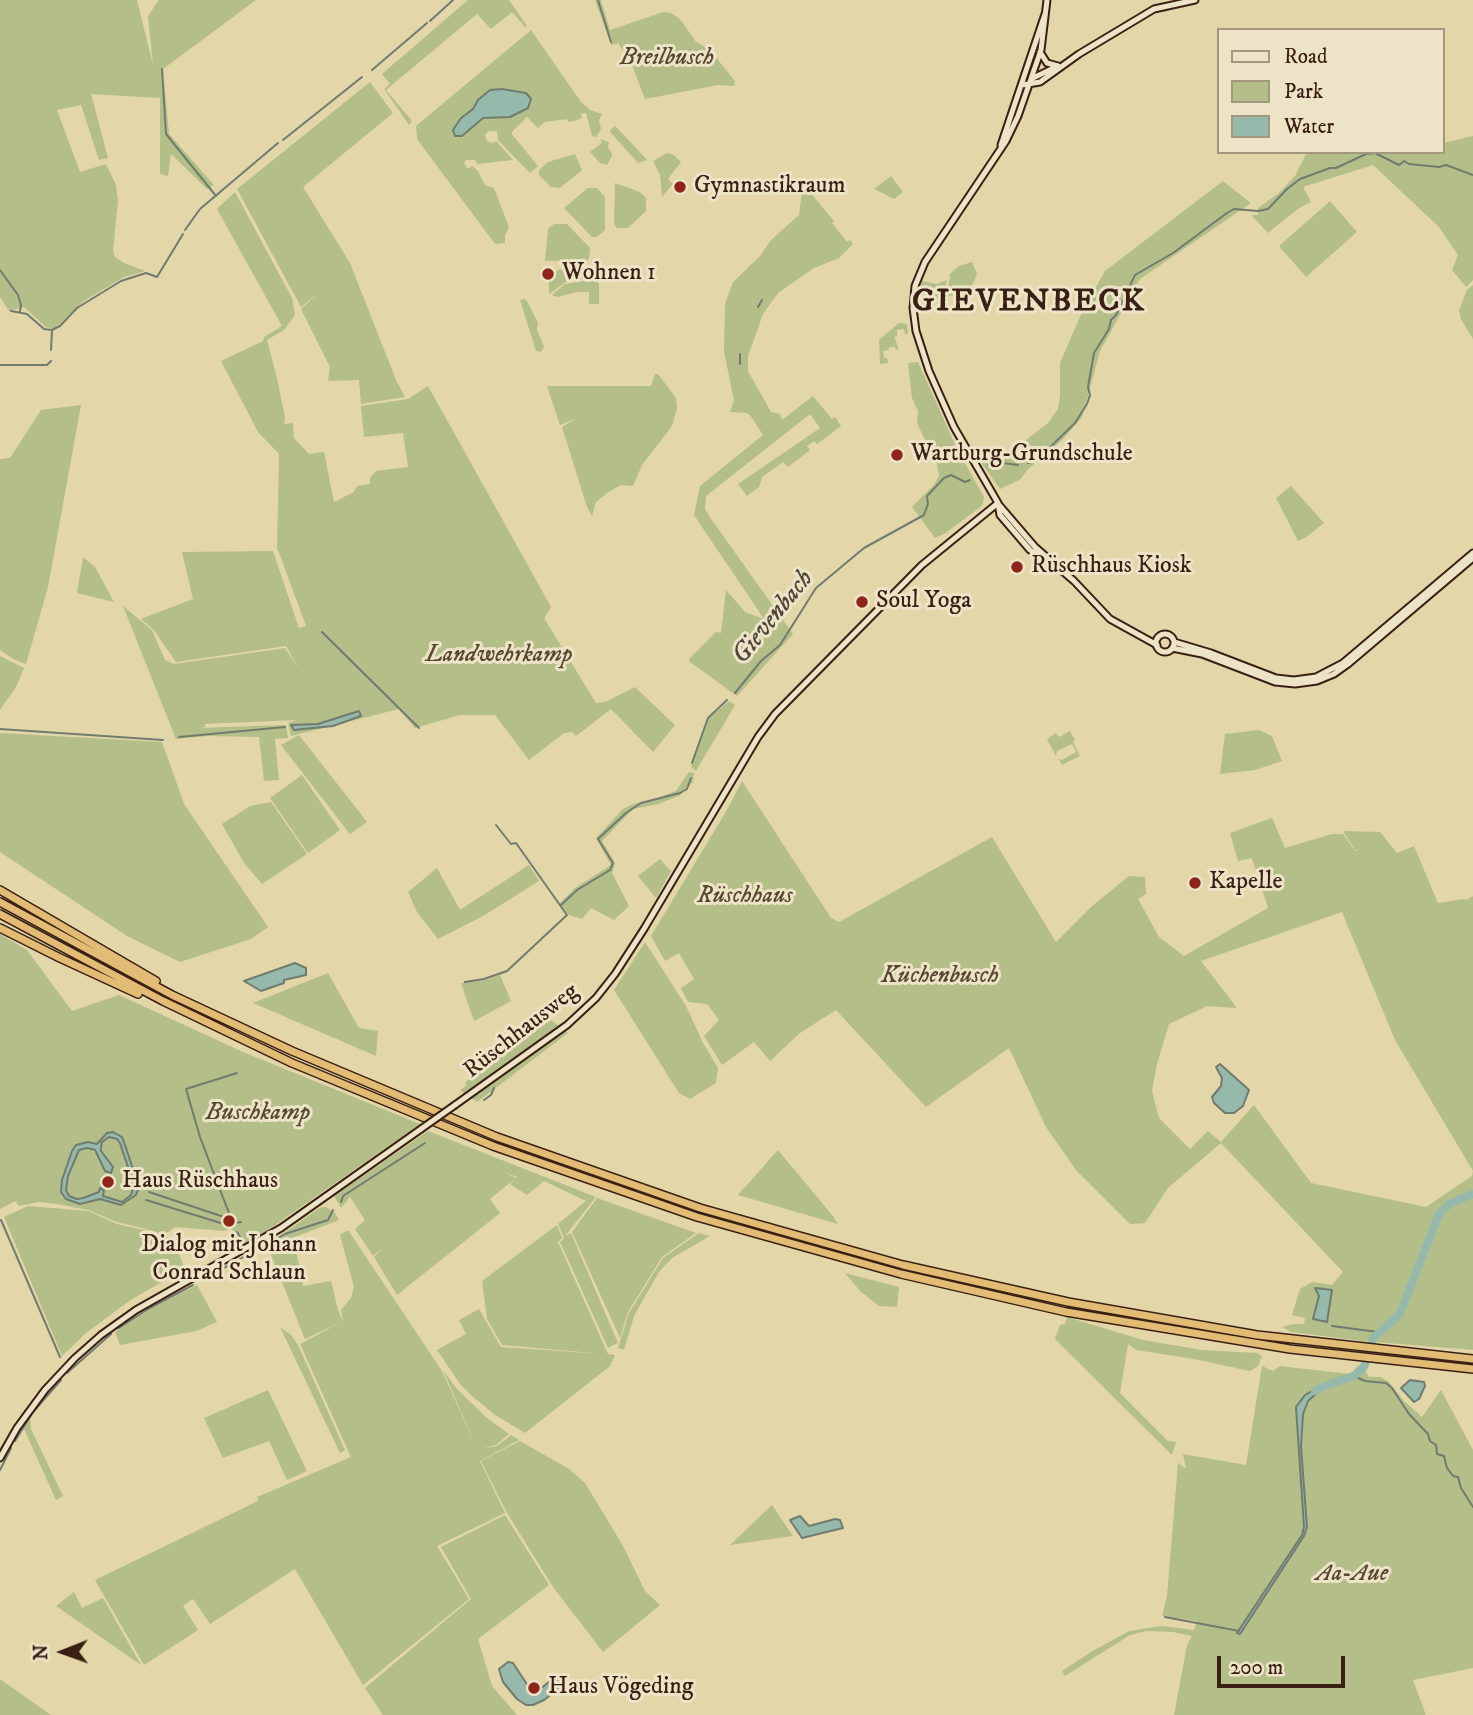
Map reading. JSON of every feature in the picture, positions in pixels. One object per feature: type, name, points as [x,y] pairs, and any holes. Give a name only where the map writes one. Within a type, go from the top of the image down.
[{"type":"highway","points":[[0,889],[165,986],[172,995]]},
{"type":"highway","points":[[0,902],[172,995],[292,1051],[466,1125],[598,1174],[746,1222],[878,1259],[1022,1293],[1170,1321],[1335,1345],[1473,1359]]},
{"type":"highway","points":[[0,914],[173,1006],[292,1063],[463,1134],[594,1183],[755,1235],[901,1274],[1032,1304],[1192,1334],[1334,1354],[1473,1369]]},
{"type":"highway","points":[[0,926],[95,975],[165,1006],[173,1006]]},
{"type":"main road","points":[[1046,0],[1040,51],[1033,78],[1011,132],[925,262],[915,286],[913,308],[918,341],[939,393],[964,446],[998,503],[1000,515],[1019,539],[1040,558],[1074,581],[1110,619],[1157,645],[1163,652],[1173,645],[1211,653],[1272,677],[1294,680],[1316,677],[1343,663],[1473,552]]},
{"type":"main road","points":[[1022,85],[1040,82],[1153,9],[1195,0]]},
{"type":"main road","points":[[1001,145],[1045,14]]},
{"type":"main road","points":[[1040,51],[1047,63],[1058,66]]},
{"type":"main road","points":[[1024,78],[1033,78],[1068,62]]},
{"type":"main road","name":"Rüschhausweg","points":[[0,1458],[17,1428],[45,1390],[101,1335],[135,1310],[264,1239],[552,1037],[596,998],[644,929],[746,755],[775,714],[922,565],[998,503]]},
{"type":"main road","points":[[1136,634],[1159,637],[1167,635],[1173,645],[1277,683],[1317,681],[1348,664],[1473,558]]},
{"type":"main road","points":[[1157,645],[1159,637]]},
{"type":"green space","points":[[0,0],[137,0],[153,65],[148,16],[159,0],[256,0],[163,69],[169,134],[214,185],[207,189],[171,154],[168,176],[160,174],[160,98],[91,94],[108,158],[99,160],[81,105],[57,110],[80,172],[106,164],[116,185],[118,200],[113,251],[115,257],[145,271],[124,277],[84,301],[54,329],[46,327],[24,307],[9,311],[0,297]]},
{"type":"green space","points":[[468,0],[509,0],[527,26],[512,12],[491,29],[477,14],[386,90],[412,121],[409,125],[384,89],[390,84],[382,74]]},
{"type":"green space","name":"Breilbusch","points":[[595,0],[601,0],[610,30],[663,12],[671,13],[680,19],[696,42],[710,50],[735,81],[734,86],[718,85],[645,99],[632,65],[618,43],[611,45]]},
{"type":"green space","points":[[531,30],[581,102],[590,110],[602,114],[599,120],[601,129],[596,137],[592,136],[586,113],[574,121],[568,122],[567,119],[545,122],[538,128],[527,117],[511,133],[538,166],[530,173],[498,140],[497,131],[488,131],[485,135],[487,141],[496,141],[513,160],[477,164],[475,160],[466,160],[464,163],[468,169],[472,166],[478,171],[485,185],[494,188],[509,227],[505,243],[495,244],[417,139],[416,126]]},
{"type":"green space","points":[[370,82],[393,113],[303,187],[350,263],[405,397],[361,404],[359,380],[328,381],[330,367],[301,309],[318,293],[301,307],[237,189]]},
{"type":"green space","points":[[615,126],[647,160],[638,163],[611,133],[610,130]]},
{"type":"green space","points":[[1473,136],[1473,280],[1466,287],[1452,270],[1458,255],[1439,227],[1373,165],[1303,187],[1311,202],[1299,208],[1268,233],[1251,215],[1258,215],[1258,208],[1279,193],[1295,176],[1306,154],[1445,154],[1445,143]]},
{"type":"green space","points":[[600,139],[609,142],[608,148],[612,156],[607,165],[600,163],[590,152],[602,143]]},
{"type":"green space","points":[[667,153],[674,155],[681,162],[668,179],[673,184],[662,197],[660,175],[653,161]]},
{"type":"green space","points":[[575,154],[582,170],[560,188],[551,187],[539,175],[539,170],[548,162]]},
{"type":"green space","points":[[891,176],[903,192],[894,199],[874,189]]},
{"type":"green space","points":[[1223,181],[1251,203],[1140,279],[1100,351],[1082,417],[1021,479],[1000,489],[980,461],[1013,450],[1048,423],[1058,409],[1060,363],[1083,310],[1105,271]]},
{"type":"green space","points":[[615,183],[640,192],[646,198],[646,211],[628,228],[617,228],[614,224]]},
{"type":"green space","points":[[803,184],[834,221],[832,223],[847,242],[850,240],[853,244],[839,258],[814,268],[778,293],[763,314],[748,356],[748,371],[771,412],[780,414],[782,420],[813,396],[841,426],[817,444],[814,441],[807,446],[810,450],[788,467],[783,462],[762,477],[759,487],[747,496],[738,484],[820,428],[810,414],[706,496],[705,509],[709,516],[793,634],[737,696],[689,659],[716,632],[721,633],[726,590],[745,612],[764,619],[694,515],[700,486],[763,435],[750,415],[730,412],[734,400],[724,352],[725,304],[733,282],[760,256],[771,240],[799,215]]},
{"type":"green space","points":[[588,188],[597,188],[605,197],[605,230],[597,237],[592,237],[564,208]]},
{"type":"green space","name":"Landwehrkamp","points":[[235,192],[292,298],[295,315],[284,330],[267,340],[285,417],[284,424],[293,423],[294,438],[309,454],[324,452],[334,502],[354,492],[357,486],[370,484],[370,478],[376,471],[408,467],[403,433],[364,437],[361,406],[408,399],[428,386],[551,607],[544,618],[596,703],[605,702],[635,687],[675,725],[653,752],[611,709],[576,736],[572,732],[564,733],[529,760],[495,715],[460,715],[415,728],[399,709],[338,724],[361,716],[359,711],[318,724],[292,726],[294,730],[330,726],[291,736],[288,723],[297,720],[205,724],[205,727],[199,728],[286,725],[288,738],[275,739],[279,780],[264,781],[259,737],[207,736],[176,739],[123,606],[152,630],[165,660],[174,664],[285,648],[299,669],[286,646],[176,662],[153,629],[141,619],[193,599],[182,552],[273,551],[299,628],[306,626],[277,550],[279,454],[258,432],[221,361],[263,341],[264,337],[282,326],[217,209]]},
{"type":"green space","points":[[1330,201],[1357,232],[1306,277],[1279,246]]},
{"type":"green space","points":[[554,224],[567,224],[590,248],[587,261],[545,261],[548,229]]},
{"type":"green space","points":[[972,262],[977,274],[973,284],[957,295],[947,296],[950,274],[959,266]]},
{"type":"green space","points":[[558,270],[588,271],[588,278],[566,282],[549,294],[549,279]]},
{"type":"green space","points":[[596,279],[599,284],[599,304],[589,304],[589,292],[557,297],[552,295],[565,284]]},
{"type":"green space","points":[[919,280],[936,284],[947,280],[943,297],[925,306],[914,306]]},
{"type":"green space","points":[[1473,285],[1473,339],[1461,319],[1459,310],[1467,290]]},
{"type":"green space","points":[[524,299],[538,323],[537,330],[544,347],[541,352],[536,351],[520,300]]},
{"type":"green space","points":[[899,323],[907,324],[908,334],[905,334],[904,329],[897,330],[897,336],[894,337],[899,349],[889,347],[889,350],[883,351],[888,363],[880,364],[879,340]]},
{"type":"green space","points":[[918,362],[958,451],[984,497],[982,506],[935,538],[912,507],[934,485],[939,476],[935,452],[926,442],[917,423],[918,411],[912,398],[908,363]]},
{"type":"green space","points":[[655,374],[658,374],[676,398],[677,408],[672,426],[642,465],[633,486],[621,485],[607,493],[596,502],[592,516],[562,427],[577,418],[560,425],[547,386],[651,386]]},
{"type":"green space","points":[[81,405],[48,587],[26,664],[0,650],[0,459],[10,458],[41,410]]},
{"type":"green space","points":[[1291,486],[1324,523],[1298,541],[1276,498]]},
{"type":"green space","points":[[83,557],[95,567],[114,602],[77,593]]},
{"type":"green space","points":[[0,656],[24,668],[16,687],[0,710]]},
{"type":"green space","points":[[729,701],[735,705],[696,771],[691,767],[709,718]]},
{"type":"green space","points":[[1259,730],[1272,736],[1282,761],[1255,770],[1220,774],[1225,734]]},
{"type":"green space","points":[[1070,731],[1080,756],[1062,765],[1059,759],[1076,752],[1072,744],[1057,751],[1056,756],[1047,739],[1056,733],[1059,737]]},
{"type":"green space","points":[[0,733],[162,742],[184,804],[268,927],[251,939],[180,962],[127,936],[0,852]]},
{"type":"green space","points":[[299,735],[367,822],[350,834],[281,745]]},
{"type":"green space","points":[[689,772],[694,773],[693,782],[679,796],[633,809],[602,841],[615,863],[612,873],[629,906],[614,920],[591,908],[582,919],[569,915],[560,903],[575,888],[611,865],[596,838],[623,809],[676,791]]},
{"type":"green space","points":[[302,775],[340,830],[308,853],[270,798]]},
{"type":"green space","points":[[742,781],[831,918],[839,922],[992,837],[1056,942],[1091,907],[1129,876],[1145,877],[1146,894],[1138,899],[1159,937],[1184,956],[1268,908],[1252,858],[1238,861],[1230,833],[1272,818],[1285,848],[1332,834],[1343,834],[1355,851],[1360,849],[1355,850],[1343,831],[1380,832],[1397,853],[1414,846],[1438,903],[1466,900],[1473,896],[1473,1171],[1473,1350],[1374,1342],[1366,1365],[1369,1365],[1365,1370],[1369,1377],[1381,1377],[1389,1382],[1404,1401],[1422,1417],[1441,1390],[1473,1450],[1473,1668],[1413,1680],[1426,1715],[1174,1715],[1187,1645],[1192,1636],[1173,1632],[1147,1631],[1130,1635],[1065,1676],[1062,1671],[1129,1631],[1162,1626],[1194,1630],[1197,1621],[1162,1616],[1167,1596],[1178,1463],[1186,1469],[1183,1454],[1246,1465],[1262,1366],[1273,1371],[1280,1366],[1350,1374],[1360,1364],[1363,1365],[1370,1342],[1291,1332],[1282,1327],[1304,1324],[1305,1318],[1292,1315],[1300,1289],[1312,1282],[1332,1285],[1343,1272],[1221,1143],[1168,1188],[1145,1223],[1130,1224],[1076,1170],[1046,1127],[1009,1048],[926,1107],[836,1010],[800,1033],[770,1061],[754,1042],[722,1065],[704,1036],[719,1020],[707,1004],[688,1002],[681,988],[694,979],[679,953],[665,961],[651,936]],"holes":[[[1342,912],[1395,1040],[1473,1171],[1472,1176],[1426,1207],[1311,1183],[1254,1105],[1221,1142],[1208,1131],[1190,1149],[1159,1118],[1152,1091],[1169,1024],[1207,1006],[1237,1008],[1201,961]]]},
{"type":"green space","points":[[271,802],[307,854],[262,884],[244,863],[222,824],[250,806]]},
{"type":"green space","points":[[660,859],[671,871],[656,898],[638,876]]},
{"type":"green space","points":[[529,865],[539,881],[483,916],[438,939],[417,912],[408,892],[437,868],[460,910]]},
{"type":"green space","name":"Buschkamp","points":[[0,934],[27,950],[72,1011],[119,995],[243,1052],[420,1124],[242,1248],[237,1243],[232,1228],[224,1231],[175,1227],[165,1234],[117,1222],[88,1210],[57,1204],[39,1202],[19,1206],[15,1201],[0,1209]],"holes":[[[113,1132],[122,1137],[139,1187],[136,1195],[121,1205],[100,1199],[80,1204],[62,1192],[76,1145],[87,1142],[97,1145]]]},
{"type":"green space","points":[[645,942],[686,1006],[718,1068],[716,1083],[690,1099],[679,1093],[614,990]]},
{"type":"green space","points":[[328,973],[359,1028],[378,1031],[376,1056],[253,1003]]},
{"type":"green space","points":[[500,975],[511,1001],[474,1021],[461,983]]},
{"type":"green space","points":[[551,1020],[568,1033],[477,1102],[460,1090],[486,1064]]},
{"type":"green space","points":[[428,1131],[596,1197],[565,1236],[571,1233],[618,1343],[608,1348],[560,1242],[564,1238],[558,1224],[586,1201],[544,1181],[527,1195],[510,1184],[516,1178],[490,1199],[500,1213],[397,1295],[374,1257],[383,1248],[373,1256],[355,1229],[365,1220],[350,1197],[341,1208],[334,1196]]},
{"type":"green space","points":[[109,1137],[118,1139],[120,1143],[134,1185],[131,1195],[122,1202],[99,1192],[77,1199],[69,1196],[66,1190],[68,1177],[79,1150],[91,1148],[102,1162],[113,1167],[101,1151],[102,1142]]},
{"type":"green space","points":[[778,1150],[833,1216],[838,1224],[738,1195]]},
{"type":"green space","points":[[597,1198],[696,1233],[662,1257],[628,1312],[620,1338],[572,1232]]},
{"type":"green space","points":[[28,1206],[88,1211],[117,1224],[165,1235],[174,1241],[185,1269],[132,1299],[86,1333],[62,1356],[4,1217]]},
{"type":"green space","points":[[321,1207],[335,1213],[339,1220],[282,1242],[271,1242]]},
{"type":"green space","points":[[557,1225],[562,1238],[558,1242],[608,1354],[615,1355],[610,1366],[525,1433],[495,1415],[472,1396],[460,1384],[437,1350],[466,1334],[459,1320],[479,1309],[501,1347],[604,1354],[502,1345],[487,1319],[482,1281]]},
{"type":"green space","points":[[348,1230],[442,1371],[477,1449],[443,1370],[457,1389],[487,1418],[509,1434],[496,1445],[481,1449],[497,1446],[511,1435],[519,1440],[480,1461],[505,1513],[437,1546],[469,1599],[363,1685],[295,1569],[210,1624],[193,1599],[183,1606],[198,1630],[144,1665],[95,1580],[258,1501],[257,1497],[351,1457],[300,1344],[343,1321],[341,1310],[351,1298],[354,1287],[340,1235]]},
{"type":"green space","points":[[699,1233],[710,1236],[672,1258],[659,1272],[634,1316],[624,1350],[618,1348],[629,1313],[663,1258]]},
{"type":"green space","points":[[294,1239],[303,1286],[331,1281],[343,1321],[305,1339],[267,1245]]},
{"type":"green space","points":[[845,1273],[899,1287],[897,1307],[879,1306],[860,1291]]},
{"type":"green space","points":[[197,1285],[217,1322],[196,1331],[120,1345],[115,1332]]},
{"type":"green space","points":[[1067,1317],[1143,1340],[1202,1350],[1257,1353],[1262,1356],[1258,1366],[1250,1371],[1136,1350],[1128,1344],[1120,1393],[1168,1441],[1176,1442],[1172,1455],[1055,1339],[1060,1325],[1065,1324]]},
{"type":"green space","points":[[280,1327],[291,1335],[298,1345],[345,1450],[340,1453]]},
{"type":"green space","points":[[268,1390],[307,1471],[287,1480],[269,1441],[223,1458],[204,1418]]},
{"type":"green space","points":[[30,1418],[31,1429],[63,1496],[56,1500],[24,1429]]},
{"type":"green space","points":[[520,1441],[569,1469],[585,1483],[622,1544],[645,1591],[660,1605],[603,1652],[553,1587],[507,1513],[481,1461]]},
{"type":"green space","points":[[772,1505],[793,1536],[730,1545]]},
{"type":"green space","points":[[505,1515],[549,1585],[478,1639],[492,1686],[517,1715],[383,1715],[365,1688],[471,1599],[441,1547]]},
{"type":"green space","points":[[74,1592],[82,1608],[103,1598],[141,1665],[56,1606]]},
{"type":"green space","points":[[0,1679],[51,1715],[0,1715]]},
{"type":"water","points":[[490,90],[526,93],[531,99],[528,108],[510,117],[483,118],[462,136],[455,136],[453,130],[478,100]]},
{"type":"water","points":[[359,711],[361,716],[333,726],[294,730],[291,725],[318,724]]},
{"type":"water","points":[[295,963],[306,968],[306,975],[284,980],[284,983],[261,991],[244,981]]},
{"type":"water","points":[[1220,1064],[1249,1090],[1243,1106],[1234,1113],[1225,1113],[1214,1103],[1212,1097],[1221,1086],[1222,1078],[1216,1067]]},
{"type":"water","points":[[113,1132],[122,1137],[139,1187],[136,1195],[121,1205],[100,1199],[80,1204],[66,1199],[61,1192],[62,1180],[72,1151],[76,1145],[88,1142],[97,1144],[107,1133]],"holes":[[[109,1137],[117,1139],[134,1185],[131,1195],[122,1202],[103,1196],[104,1190],[100,1188],[99,1192],[83,1198],[69,1196],[66,1190],[68,1176],[79,1150],[95,1150],[105,1171],[111,1173],[113,1167],[101,1147],[102,1142]]]},
{"type":"water","points":[[1315,1288],[1332,1290],[1327,1322],[1313,1319],[1319,1296]]},
{"type":"water","points":[[1410,1380],[1424,1382],[1425,1386],[1419,1399],[1414,1402],[1401,1388]]},
{"type":"water","points":[[1324,1384],[1308,1401],[1303,1414],[1301,1447],[1307,1527],[1304,1536],[1240,1634],[1237,1633],[1302,1535],[1304,1527],[1296,1407],[1305,1395]]},
{"type":"water","points":[[800,1516],[809,1526],[835,1519],[840,1520],[843,1528],[802,1538],[790,1520]]},
{"type":"water","points":[[508,1662],[513,1663],[532,1692],[539,1690],[555,1677],[562,1680],[561,1687],[544,1700],[526,1705],[517,1699],[503,1682],[499,1669]]},
{"type":"waterway","points":[[430,21],[453,0]]},
{"type":"waterway","points":[[598,0],[611,42]]},
{"type":"waterway","points":[[372,70],[427,23]]},
{"type":"waterway","points":[[162,69],[166,134],[216,196]]},
{"type":"waterway","points":[[283,140],[362,77]]},
{"type":"waterway","points":[[185,230],[200,209],[278,143]]},
{"type":"waterway","name":"Gievenbach","points":[[1028,463],[1038,459],[1075,423],[1087,404],[1094,353],[1109,329],[1111,320],[1135,275],[1173,253],[1234,209],[1268,209],[1300,179],[1336,168],[1366,154]]},
{"type":"waterway","name":"Gievenbach","points":[[1377,154],[1399,165],[1404,161],[1409,164],[1439,167],[1446,165],[1473,175]]},
{"type":"waterway","points":[[51,350],[52,330],[60,326],[77,308],[121,281],[146,273],[157,277],[183,234]]},
{"type":"waterway","points":[[0,270],[18,295],[20,311]]},
{"type":"waterway","points":[[758,307],[762,300]]},
{"type":"waterway","points":[[11,311],[27,314],[44,329],[52,330]]},
{"type":"waterway","points":[[740,354],[740,364]]},
{"type":"waterway","points":[[0,365],[47,365],[51,361]]},
{"type":"waterway","name":"Gievenbach","points":[[988,465],[995,462],[1018,465]]},
{"type":"waterway","name":"Gievenbach","points":[[735,693],[761,661],[780,645],[816,588],[864,548],[924,515],[928,504],[927,496],[944,478],[951,475],[965,482],[970,480]]},
{"type":"waterway","points":[[322,632],[419,728]]},
{"type":"waterway","name":"Gievenbach","points":[[692,763],[708,718],[727,700]]},
{"type":"waterway","points":[[179,737],[285,727]]},
{"type":"waterway","points":[[0,729],[163,740]]},
{"type":"waterway","name":"Gievenbach","points":[[561,905],[577,890],[610,870],[613,863],[598,839],[641,803],[687,789],[691,778]]},
{"type":"waterway","name":"Gievenbach","points":[[465,982],[507,971],[567,915],[516,843],[511,844],[496,825]]},
{"type":"waterway","points":[[237,1073],[186,1089],[200,1137],[233,1223],[241,1222]]},
{"type":"waterway","name":"Gievenbach","points":[[484,1100],[491,1095],[494,1088]]},
{"type":"waterway","name":"Gievenbach","points":[[341,1202],[343,1196],[425,1143]]},
{"type":"waterway","points":[[149,1192],[227,1218]]},
{"type":"waterway","points":[[1315,1391],[1354,1376],[1364,1367],[1374,1337],[1401,1311],[1439,1214],[1449,1204],[1473,1194]]},
{"type":"waterway","points":[[146,1200],[224,1224]]},
{"type":"waterway","name":"Gievenbach","points":[[240,1259],[285,1234],[328,1220],[333,1210]]},
{"type":"waterway","name":"Gievenbach","points":[[1,1220],[60,1357]]},
{"type":"waterway","points":[[237,1232],[245,1245]]},
{"type":"waterway","name":"Gievenbach","points":[[201,1280],[233,1263]]},
{"type":"waterway","name":"Gievenbach","points":[[119,1328],[193,1285]]},
{"type":"waterway","points":[[1332,1326],[1378,1332]]},
{"type":"waterway","name":"Gievenbach","points":[[67,1373],[111,1334]]},
{"type":"waterway","points":[[1354,1376],[1365,1381],[1386,1383],[1392,1388],[1409,1414],[1436,1445],[1437,1454],[1444,1456],[1447,1468],[1453,1476],[1458,1477],[1461,1488],[1473,1507]]},
{"type":"waterway","points":[[15,1441],[33,1412],[61,1380]]},
{"type":"waterway","points":[[0,1470],[11,1448]]},
{"type":"waterway","points":[[1165,1617],[1239,1631]]},
{"type":"place","name":"Gymnastikraum","points":[[680,187]]},
{"type":"place","name":"Wohnen 1","points":[[548,274]]},
{"type":"place","name":"Wartburg-Grundschule","points":[[897,455]]},
{"type":"place","name":"Rüschhaus Kiosk","points":[[1017,567]]},
{"type":"place","name":"Soul Yoga","points":[[862,602]]},
{"type":"place","name":"Kapelle","points":[[1195,883]]},
{"type":"place","name":"Haus Rüschhaus","points":[[108,1182]]},
{"type":"place","name":"Dialog mit Johann Conrad Schlaun","points":[[229,1221]]},
{"type":"place","name":"Haus Vögeding","points":[[534,1688]]},
{"type":"district","name":"GIEVENBECK","points":[[1029,303]]},
{"type":"park label","name":"Rüschhaus","points":[[745,897]]},
{"type":"park label","name":"Küchenbusch","points":[[940,977]]},
{"type":"park label","name":"Aa-Aue","points":[[1352,1575]]}]
